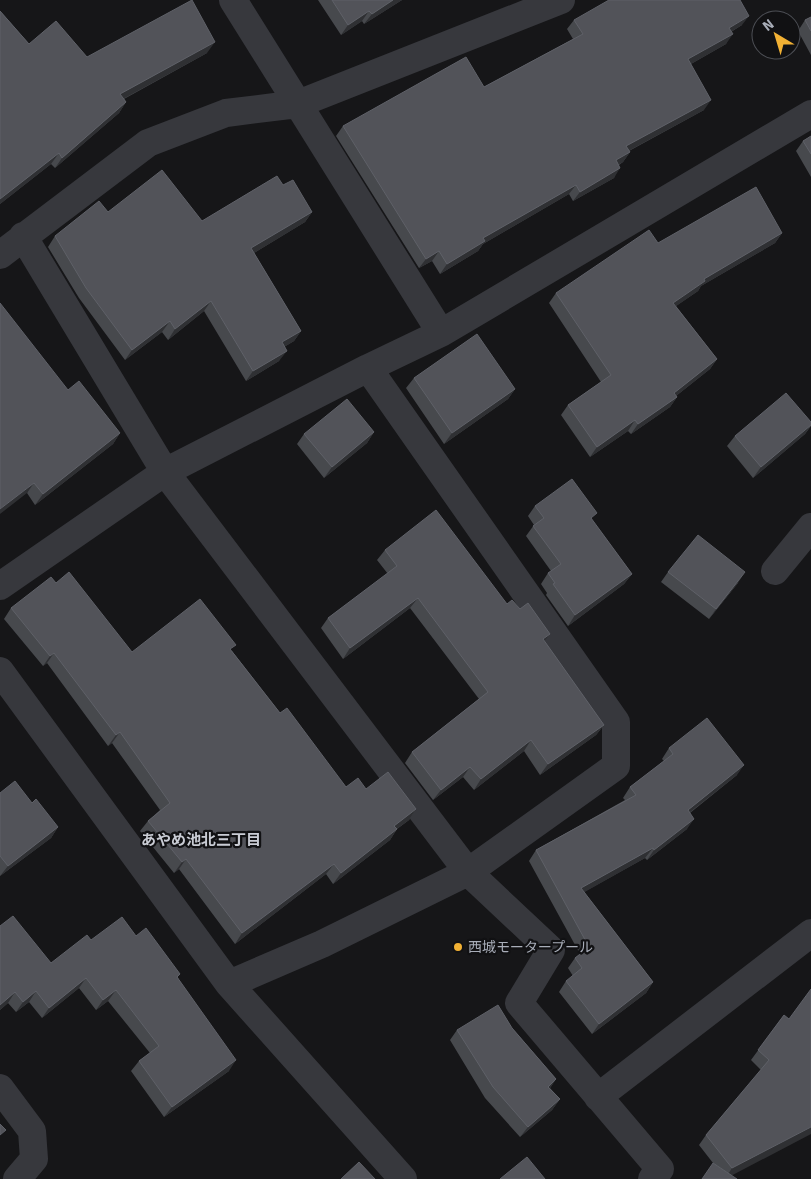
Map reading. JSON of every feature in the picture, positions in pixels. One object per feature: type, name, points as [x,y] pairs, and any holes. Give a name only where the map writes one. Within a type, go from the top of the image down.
[{"type":"street","points":[[233,0],[441,333]]},
{"type":"street","points":[[0,255],[148,143],[226,113],[298,104],[560,0]]},
{"type":"street","points":[[0,586],[165,472],[368,368],[441,333],[811,114]]},
{"type":"street","points":[[23,236],[165,472],[468,872],[551,950],[520,1003],[660,1169],[652,1179]]},
{"type":"street","points":[[229,984],[322,944],[468,872],[616,766],[616,722],[368,368]]},
{"type":"street","points":[[776,571],[811,526]]},
{"type":"street","points":[[0,671],[229,984],[403,1179]]},
{"type":"street","points":[[598,1097],[811,933]]},
{"type":"street","points":[[0,1088],[32,1131],[34,1159],[17,1179]]},
{"type":"building","points":[[192,0],[215,42],[120,94],[126,102],[62,158],[59,153],[0,199],[0,11],[29,44],[56,21],[87,57]]},
{"type":"building","points":[[332,0],[393,0],[372,14],[369,11],[348,25]]},
{"type":"building","points":[[609,0],[740,0],[749,16],[729,28],[733,34],[688,59],[711,100],[626,146],[630,152],[616,160],[620,168],[580,192],[576,185],[483,238],[485,241],[447,264],[439,251],[426,259],[343,126],[466,57],[484,87],[583,34],[574,20]]},
{"type":"building","points":[[811,17],[811,31],[805,20]]},
{"type":"building","points":[[811,136],[811,154],[803,141]]},
{"type":"building","points":[[162,170],[202,221],[277,176],[283,185],[293,180],[312,212],[251,248],[301,331],[282,342],[287,351],[253,371],[211,301],[175,329],[170,321],[132,350],[86,288],[55,236],[99,201],[108,212]]},
{"type":"building","points":[[756,187],[782,233],[704,279],[705,281],[673,303],[717,359],[674,393],[677,397],[638,424],[635,420],[597,447],[568,405],[611,375],[556,293],[649,230],[658,243]]},
{"type":"building","points":[[0,303],[68,390],[79,381],[120,433],[43,494],[34,483],[0,509]]},
{"type":"building","points":[[477,334],[515,389],[452,433],[414,378]]},
{"type":"building","points":[[786,393],[811,422],[811,425],[761,467],[735,436]]},
{"type":"building","points":[[347,399],[374,432],[332,467],[304,434]]},
{"type":"building","points":[[572,479],[597,513],[591,518],[632,574],[575,615],[553,584],[555,583],[548,573],[561,564],[533,526],[544,518],[535,506]]},
{"type":"building","points":[[436,510],[507,604],[512,600],[520,609],[528,603],[550,634],[543,639],[604,725],[548,764],[531,740],[481,779],[470,767],[441,790],[412,752],[488,692],[418,598],[350,648],[328,618],[397,566],[385,550]]},
{"type":"building","points":[[698,535],[745,572],[716,609],[668,572]]},
{"type":"building","points":[[69,572],[132,652],[200,599],[236,645],[230,649],[280,713],[287,708],[346,787],[358,778],[366,789],[388,772],[416,809],[394,826],[397,829],[341,873],[334,864],[242,933],[186,859],[182,862],[148,821],[170,803],[120,732],[116,735],[54,653],[50,656],[11,608],[51,577],[56,583]]},
{"type":"building","points":[[707,718],[744,765],[688,810],[694,819],[654,850],[653,848],[581,888],[653,982],[599,1024],[566,981],[582,968],[575,958],[589,947],[536,850],[636,795],[630,787],[673,754],[669,748]]},
{"type":"building","points":[[15,781],[32,803],[36,799],[58,827],[8,866],[0,856],[0,793]]},
{"type":"building","points":[[13,916],[51,963],[87,935],[91,940],[122,917],[136,936],[146,928],[180,974],[177,977],[236,1060],[172,1107],[139,1061],[159,1046],[116,990],[103,1000],[86,978],[49,1008],[36,991],[23,1002],[15,992],[0,1005],[0,926]]},
{"type":"building","points":[[811,989],[811,1127],[732,1168],[706,1135],[769,1060],[758,1050],[784,1015],[789,1019]]},
{"type":"building","points":[[498,1005],[512,1028],[556,1079],[548,1087],[560,1099],[528,1127],[493,1087],[457,1030]]},
{"type":"building","points":[[0,1124],[6,1130],[0,1135]]},
{"type":"building","points":[[527,1157],[545,1179],[500,1179]]},
{"type":"building","points":[[359,1162],[375,1179],[341,1179]]},
{"type":"building","points":[[713,1163],[737,1179],[702,1179]]},
{"type":"place","name":"西城モータープール","points":[[458,947]]},
{"type":"district","name":"あやめ池北三丁目","points":[[201,840]]}]
